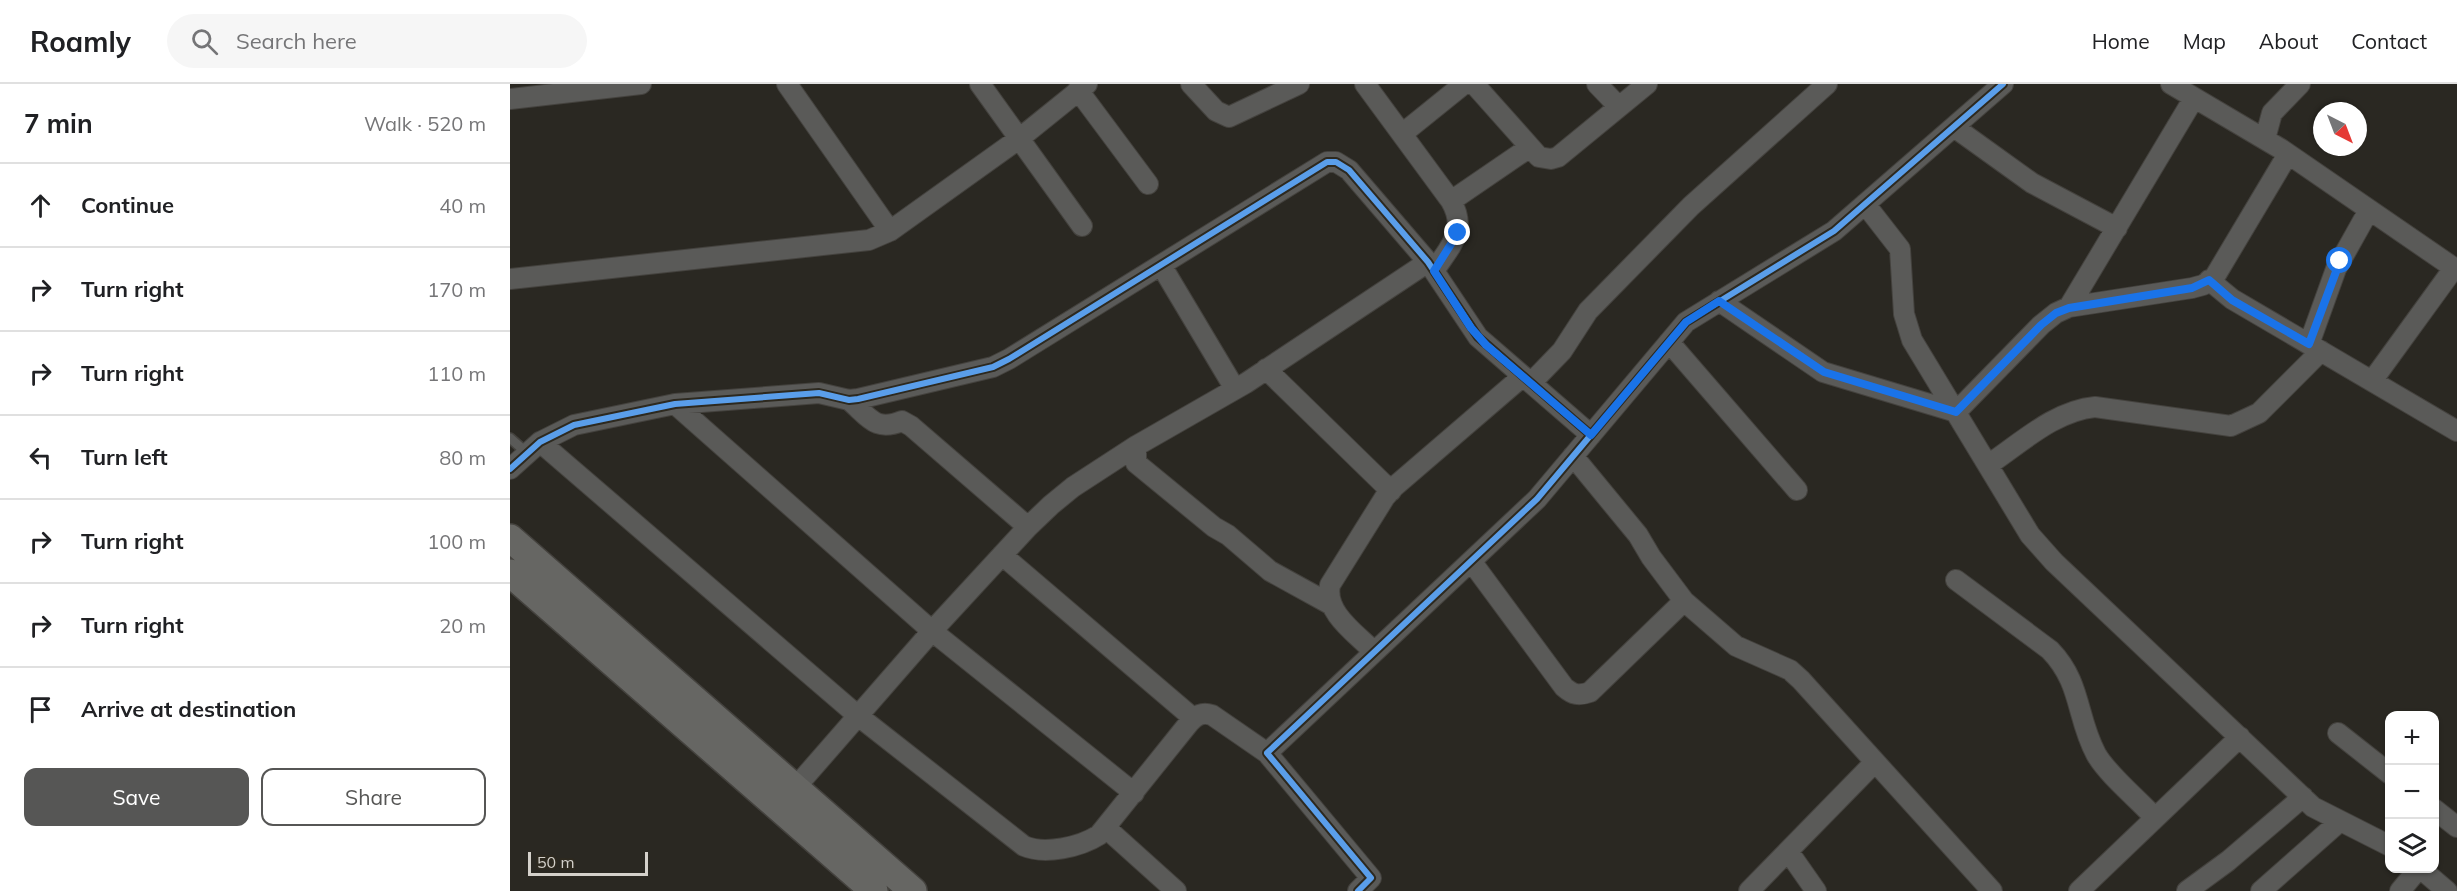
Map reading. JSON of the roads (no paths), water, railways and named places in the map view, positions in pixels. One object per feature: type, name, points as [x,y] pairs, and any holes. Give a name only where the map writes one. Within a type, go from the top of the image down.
[{"type":"main road","points":[[510,538],[799,803],[874,891]]},
{"type":"main road","points":[[510,573],[913,891]]},
{"type":"street","points":[[510,99],[641,84]]},
{"type":"street","points":[[787,84],[890,231]]},
{"type":"street","points":[[980,84],[1082,226]]},
{"type":"street","points":[[1191,84],[1216,111],[1229,117],[1299,84]]},
{"type":"street","points":[[799,803],[857,714],[1028,527],[1073,487],[1431,266],[1458,233],[1458,215],[1451,201],[1365,84]]},
{"type":"street","points":[[1402,134],[1464,84]]},
{"type":"street","points":[[1474,84],[1539,157],[1545,159],[1558,157],[1647,84]]},
{"type":"street","points":[[1597,84],[1619,107]]},
{"type":"street","points":[[1374,652],[1335,611],[1330,604],[1328,594],[1330,585],[1391,490],[1562,351],[1588,311],[1691,206],[1827,84]]},
{"type":"street","points":[[1267,753],[1537,499],[1686,322],[1834,231],[2003,84]]},
{"type":"street","points":[[2171,84],[2265,139],[2455,269],[2372,381]]},
{"type":"street","points":[[2265,139],[2272,113],[2300,84]]},
{"type":"street","points":[[510,279],[870,240],[890,231],[1020,138],[1083,87],[1148,184]]},
{"type":"street","points":[[2069,308],[2194,98]]},
{"type":"street","points":[[1954,127],[2027,180],[2117,228]]},
{"type":"street","points":[[1451,201],[1530,147]]},
{"type":"street","points":[[1956,412],[2041,325],[2056,313],[2069,308],[2192,288],[2209,280],[2220,269],[2288,154]]},
{"type":"street","points":[[510,469],[533,447],[574,425],[675,404],[819,393],[849,400],[993,367],[1327,162],[1336,162],[1349,170],[1431,266],[1478,337],[1591,435]]},
{"type":"street","points":[[1865,204],[1900,249],[1907,328],[2031,536],[2313,807],[2385,844]]},
{"type":"street","points":[[1988,465],[2062,415],[2078,409],[2095,407],[2217,426],[2231,426],[2259,413],[2315,348],[2336,269],[2369,210]]},
{"type":"street","points":[[1161,265],[1235,389]]},
{"type":"street","points":[[2209,280],[2232,300],[2457,431]]},
{"type":"street","points":[[1719,301],[1824,372],[1956,412]]},
{"type":"street","points":[[1669,342],[1797,490]]},
{"type":"street","points":[[1266,369],[1391,490]]},
{"type":"street","points":[[849,400],[878,425],[888,426],[902,421],[911,426],[1028,527]]},
{"type":"street","points":[[675,404],[932,631],[1134,793]]},
{"type":"street","points":[[1136,446],[1136,463],[1214,527],[1228,535],[1269,571],[1330,604]]},
{"type":"street","points":[[533,447],[857,714],[1024,846],[1033,850],[1054,849],[1090,841],[1106,828],[1193,718],[1204,713],[1212,715],[1267,753],[1371,887]]},
{"type":"street","points":[[1573,456],[1638,535],[1651,557],[1684,601],[1736,646],[1790,670],[1992,891]]},
{"type":"street","points":[[1002,555],[1193,718]]},
{"type":"street","points":[[1471,561],[1564,687],[1572,694],[1581,695],[1590,692],[1684,601]]},
{"type":"street","points":[[1956,580],[2059,659],[2072,679],[2097,754],[2155,818]]},
{"type":"street","points":[[2338,733],[2385,770]]},
{"type":"street","points":[[2079,891],[2240,737]]},
{"type":"street","points":[[1749,891],[1875,762]]},
{"type":"street","points":[[2187,891],[2228,861],[2303,797]]},
{"type":"street","points":[[2439,814],[2457,827]]},
{"type":"street","points":[[2261,891],[2339,822]]},
{"type":"street","points":[[1106,828],[1176,891]]},
{"type":"street","points":[[1788,851],[1816,891]]},
{"type":"street","points":[[2400,891],[2416,873]]},
{"type":"street","points":[[2426,873],[2447,891]]},
{"type":"lane","points":[[510,438],[533,447]]}]
